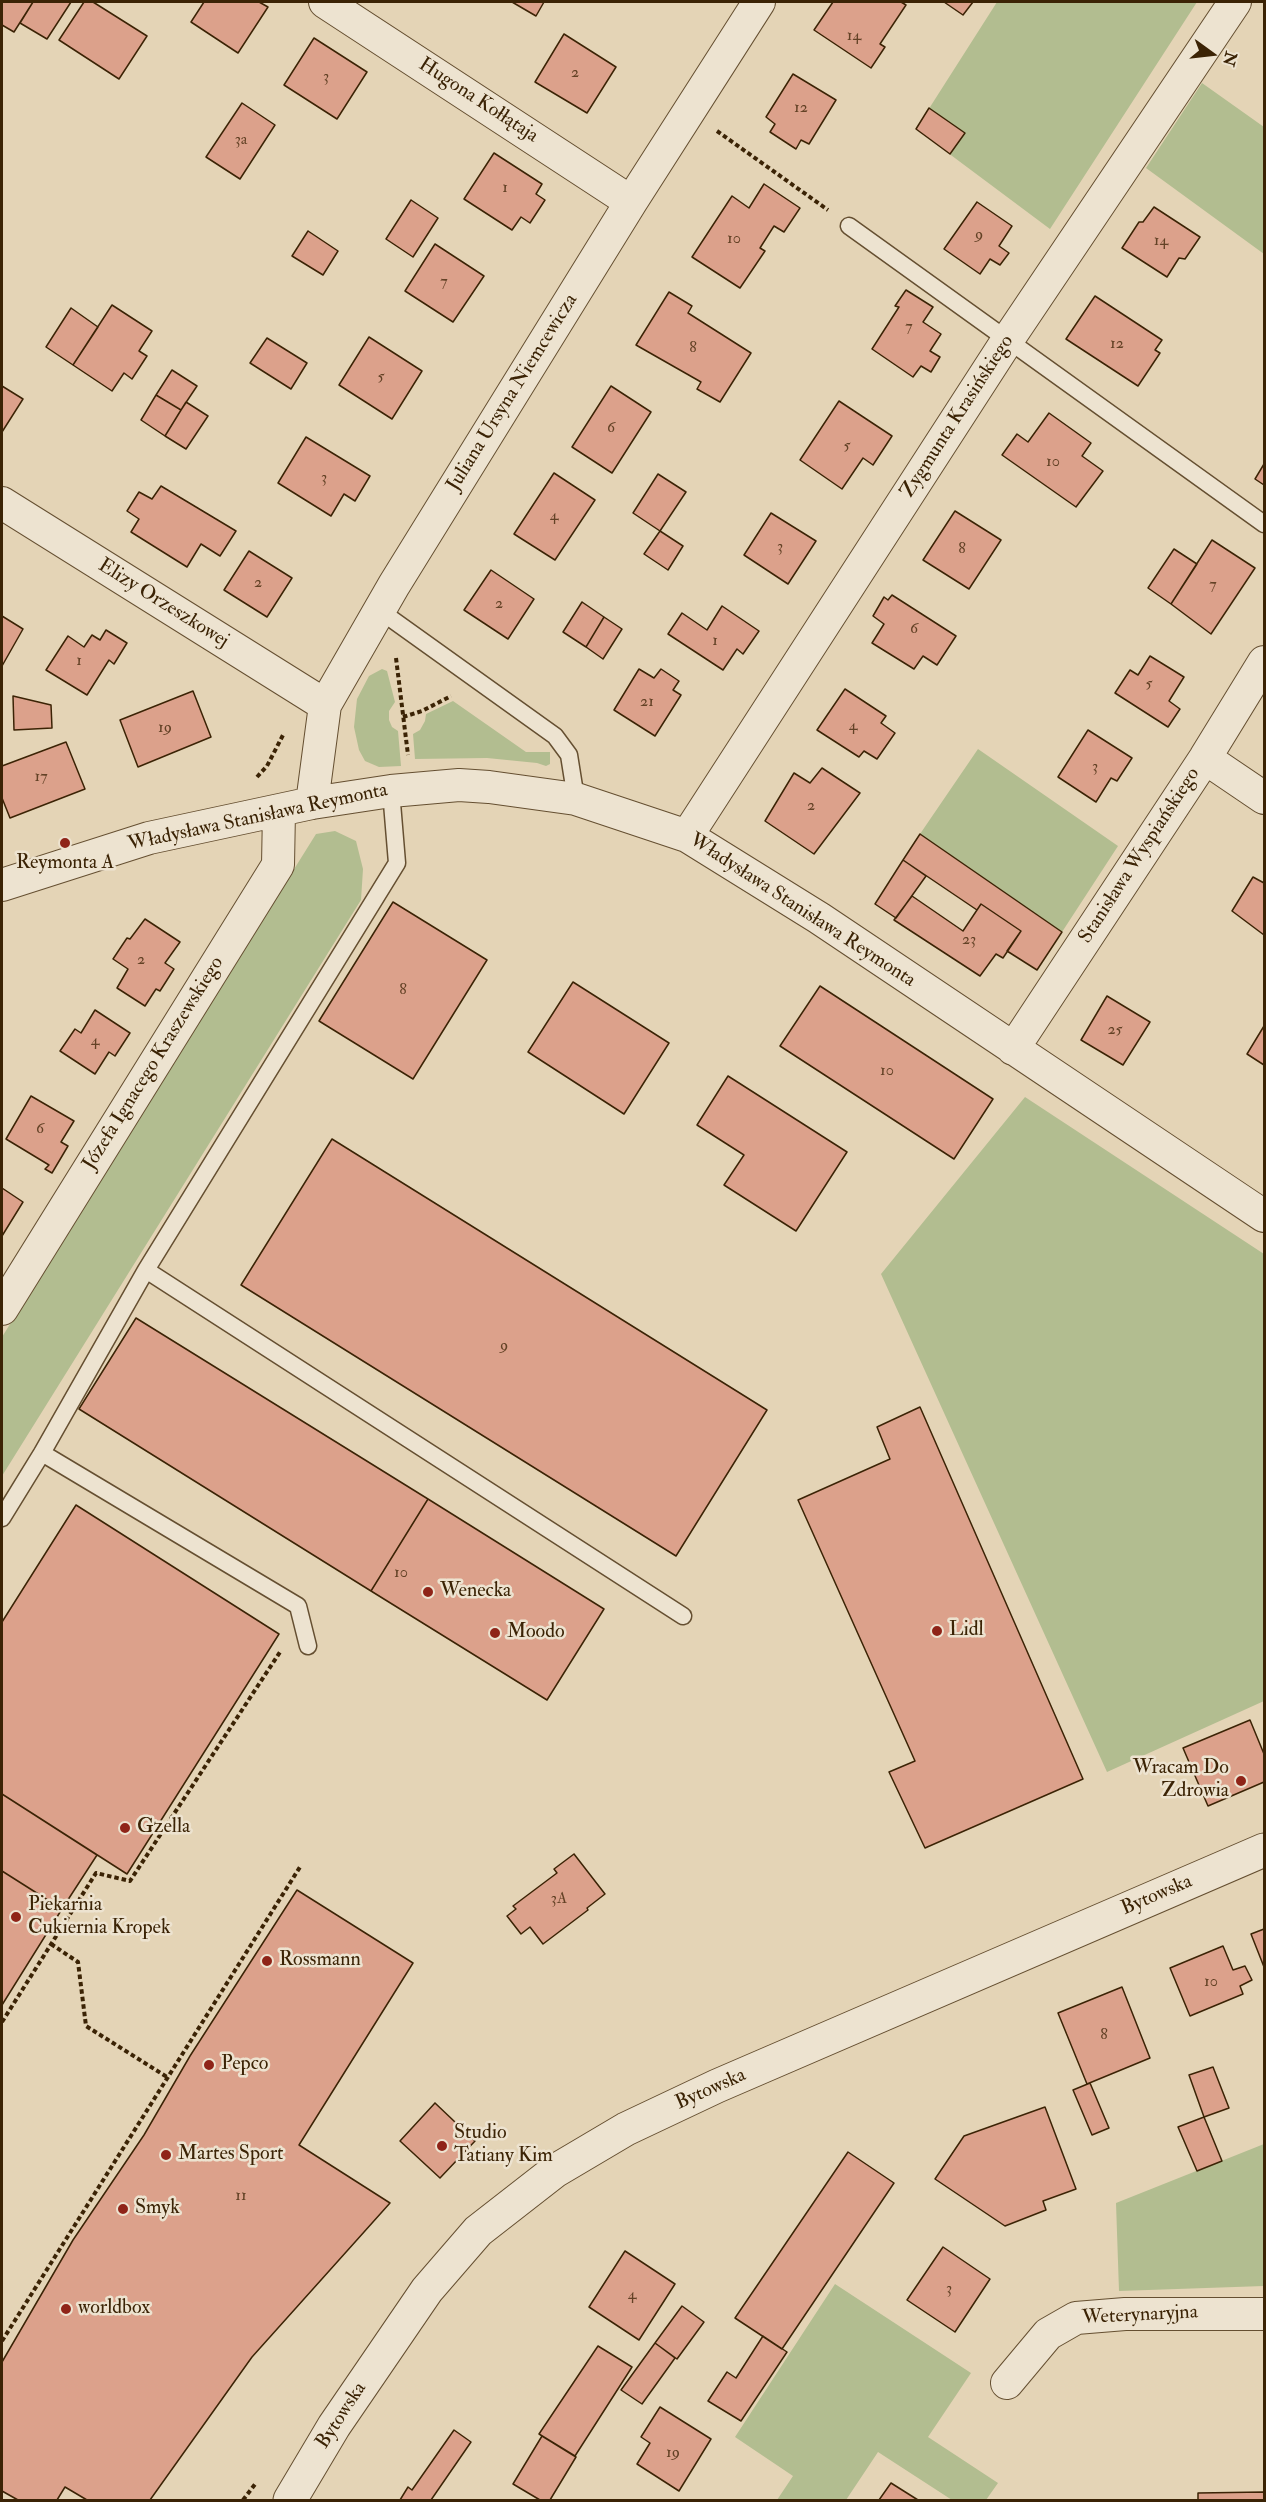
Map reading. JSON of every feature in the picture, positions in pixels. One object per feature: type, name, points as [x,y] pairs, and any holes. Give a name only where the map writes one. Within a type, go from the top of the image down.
[{"type":"street","name":"Hugona Kołłątaja","points":[[325,2],[631,202]]},
{"type":"street","name":"Juliana Ursyna Niemcewicza","points":[[312,803],[325,705],[379,610],[631,202],[759,2]]},
{"type":"street","name":"Zygmunta Krasińskiego","points":[[687,836],[1007,341],[1235,2]]},
{"type":"street","name":"Elizy Orzeszkowej","points":[[2,503],[325,705]]},
{"type":"street","name":"Stanisława Wyspiańskiego","points":[[1013,1049],[1205,758],[1264,662]]},
{"type":"street","points":[[1205,758],[1264,798]]},
{"type":"street","name":"Władysława Stanisława Reymonta","points":[[2,885],[70,861],[149,838],[279,812],[312,803],[391,790],[469,786],[576,799],[687,836],[819,918],[1264,1215]]},
{"type":"street","name":"Józefa Ignacego Kraszewskiego","points":[[2,1309],[278,865],[279,812]]},
{"type":"street","name":"Bytowska","points":[[290,2500],[334,2426],[427,2290],[478,2231],[555,2171],[627,2128],[717,2086],[1264,1850]]},
{"type":"street","name":"Weterynaryjna","points":[[1007,2383],[1048,2334],[1076,2318],[1125,2314],[1264,2314]]},
{"type":"lane","points":[[849,226],[1264,524]]},
{"type":"lane","points":[[379,610],[555,736],[569,755],[576,799]]},
{"type":"lane","points":[[2,1518],[42,1453],[146,1270],[397,863],[391,790]]},
{"type":"lane","points":[[146,1270],[683,1616]]},
{"type":"lane","points":[[42,1453],[298,1606],[308,1646]]},
{"type":"path","points":[[711,127],[849,226]]},
{"type":"path","points":[[409,757],[395,656],[410,632]]},
{"type":"path","points":[[403,717],[451,696]]},
{"type":"path","points":[[2,2022],[96,1873],[130,1881],[289,1637],[308,1646]]},
{"type":"path","points":[[2,2341],[300,1867]]},
{"type":"path","points":[[51,1944],[78,1962],[86,2026],[168,2077]]},
{"type":"green space","points":[[997,2],[1197,2],[1050,229],[916,129]]},
{"type":"green space","points":[[1202,83],[1264,127],[1264,254],[1146,168]]},
{"type":"green space","points":[[382,669],[387,671],[395,702],[389,711],[389,720],[392,727],[398,731],[401,766],[379,767],[365,761],[359,750],[354,727],[357,699],[369,676]]},
{"type":"green space","points":[[453,701],[526,752],[550,752],[550,764],[546,766],[487,758],[415,759],[413,734],[420,730],[426,714]]},
{"type":"green space","points":[[978,749],[1118,846],[1062,932],[920,834]]},
{"type":"green space","points":[[335,831],[356,841],[363,869],[361,900],[2,1476],[2,1337],[316,834]]},
{"type":"green space","points":[[1025,1097],[1264,1254],[1264,1701],[1107,1772],[881,1274]]},
{"type":"green space","points":[[1264,2144],[1264,2286],[1119,2291],[1116,2203]]},
{"type":"green space","points":[[835,2284],[971,2373],[928,2437],[998,2483],[986,2500],[952,2500],[878,2452],[846,2500],[777,2500],[793,2476],[735,2437]]},
{"type":"building","points":[[2,2],[33,2],[14,32],[2,25]]},
{"type":"building","points":[[33,2],[71,2],[47,39],[20,23]]},
{"type":"building","points":[[84,2],[93,2],[147,36],[119,79],[59,40]]},
{"type":"building","points":[[204,2],[259,2],[268,7],[238,53],[191,22]]},
{"type":"building","points":[[512,2],[544,2],[536,16]]},
{"type":"building","points":[[833,2],[901,2],[906,5],[880,44],[885,47],[871,68],[814,30]]},
{"type":"building","points":[[944,2],[973,2],[963,15]]},
{"type":"building","points":[[564,34],[616,67],[587,113],[535,82]]},
{"type":"building","points":[[314,38],[367,72],[337,119],[284,85]]},
{"type":"building","points":[[793,74],[836,100],[809,144],[801,140],[796,149],[770,132],[775,124],[766,117]]},
{"type":"building","points":[[242,103],[275,125],[240,179],[206,157]]},
{"type":"building","points":[[929,108],[965,133],[950,154],[916,129]]},
{"type":"building","points":[[494,153],[542,184],[536,194],[545,200],[530,223],[521,217],[512,230],[464,199]]},
{"type":"building","points":[[764,184],[800,208],[784,232],[774,226],[760,248],[765,251],[740,288],[692,257],[732,196],[749,208]]},
{"type":"building","points":[[411,200],[438,218],[413,257],[386,239]]},
{"type":"building","points":[[977,202],[1012,226],[999,246],[1009,253],[1000,265],[990,259],[980,274],[944,249]]},
{"type":"building","points":[[1154,207],[1200,237],[1185,259],[1179,258],[1167,277],[1122,248],[1139,222],[1143,222]]},
{"type":"building","points":[[308,231],[338,251],[323,275],[292,256]]},
{"type":"building","points":[[435,244],[484,276],[453,322],[405,291]]},
{"type":"building","points":[[906,290],[933,307],[923,322],[941,334],[930,351],[940,357],[931,372],[921,366],[913,377],[872,349],[899,307],[895,306]]},
{"type":"building","points":[[669,292],[692,306],[688,313],[751,353],[720,402],[697,389],[701,382],[636,345]]},
{"type":"building","points":[[1095,296],[1162,340],[1155,350],[1160,353],[1138,386],[1066,339]]},
{"type":"building","points":[[112,305],[152,331],[139,351],[147,356],[132,379],[124,373],[112,391],[73,365]]},
{"type":"building","points":[[71,308],[98,327],[73,365],[46,347]]},
{"type":"building","points":[[369,337],[422,371],[392,419],[339,385]]},
{"type":"building","points":[[267,338],[307,363],[291,389],[250,363]]},
{"type":"building","points":[[172,370],[197,386],[181,410],[156,395]]},
{"type":"building","points":[[2,386],[23,399],[2,432]]},
{"type":"building","points":[[611,386],[651,412],[612,473],[572,447]]},
{"type":"building","points":[[156,395],[181,410],[165,436],[141,420]]},
{"type":"building","points":[[839,401],[892,436],[873,465],[863,458],[842,489],[800,460]]},
{"type":"building","points":[[186,402],[208,416],[186,449],[165,436]]},
{"type":"building","points":[[1049,413],[1091,443],[1082,456],[1103,471],[1076,507],[1002,455],[1017,434],[1028,442]]},
{"type":"building","points":[[306,437],[370,476],[355,501],[344,494],[331,516],[278,483]]},
{"type":"building","points":[[1264,464],[1264,485],[1255,479]]},
{"type":"building","points":[[554,473],[595,500],[555,560],[514,534]]},
{"type":"building","points":[[658,474],[686,492],[660,531],[633,513]]},
{"type":"building","points":[[161,486],[236,531],[220,556],[201,544],[187,567],[131,532],[139,519],[127,511],[139,492],[152,499]]},
{"type":"building","points":[[955,511],[1001,540],[969,589],[923,560]]},
{"type":"building","points":[[771,513],[816,541],[788,584],[744,555]]},
{"type":"building","points":[[660,531],[683,546],[668,570],[644,554]]},
{"type":"building","points":[[1212,540],[1255,568],[1211,634],[1171,604]]},
{"type":"building","points":[[1174,549],[1197,564],[1171,604],[1148,588]]},
{"type":"building","points":[[249,551],[292,578],[267,617],[224,590]]},
{"type":"building","points":[[491,570],[534,599],[508,639],[464,610]]},
{"type":"building","points":[[892,595],[956,636],[937,665],[923,656],[914,669],[872,643],[884,624],[873,616],[884,597],[888,600]]},
{"type":"building","points":[[582,602],[604,617],[586,647],[563,632]]},
{"type":"building","points":[[722,606],[759,631],[743,654],[737,649],[723,670],[668,634],[682,613],[707,630]]},
{"type":"building","points":[[2,616],[23,629],[2,666]]},
{"type":"building","points":[[604,617],[622,629],[603,659],[586,647]]},
{"type":"building","points":[[106,630],[127,643],[114,664],[109,660],[87,695],[46,670],[68,636],[84,647],[92,635],[100,640]]},
{"type":"building","points":[[1150,656],[1184,677],[1169,701],[1180,709],[1168,727],[1115,693],[1130,670],[1138,675]]},
{"type":"building","points":[[639,669],[654,678],[661,669],[679,681],[673,690],[681,695],[655,736],[614,710]]},
{"type":"building","points":[[845,689],[886,716],[881,723],[895,733],[877,759],[864,751],[859,757],[817,730]]},
{"type":"building","points":[[193,691],[211,737],[138,767],[120,720]]},
{"type":"building","points":[[13,696],[51,705],[52,728],[14,730]]},
{"type":"building","points":[[1088,730],[1132,758],[1117,781],[1111,778],[1096,802],[1058,777]]},
{"type":"building","points":[[66,742],[85,789],[10,818],[2,798],[2,766]]},
{"type":"building","points":[[822,768],[860,793],[814,854],[765,821],[794,773],[810,783]]},
{"type":"building","points":[[920,834],[1062,932],[1037,970],[1007,951],[1021,931],[981,904],[977,910],[903,860]]},
{"type":"building","points":[[903,860],[926,876],[896,918],[875,904]]},
{"type":"building","points":[[1253,877],[1264,883],[1264,935],[1232,911]]},
{"type":"building","points":[[912,896],[963,931],[981,904],[1021,931],[1003,958],[996,954],[980,976],[894,920]]},
{"type":"building","points":[[393,902],[487,960],[413,1079],[319,1021]]},
{"type":"building","points":[[145,919],[180,942],[165,963],[174,969],[160,991],[156,989],[145,1006],[117,988],[128,969],[113,959],[127,938],[130,939]]},
{"type":"building","points":[[573,982],[669,1043],[624,1114],[528,1052]]},
{"type":"building","points":[[820,986],[993,1099],[954,1159],[780,1046]]},
{"type":"building","points":[[1107,996],[1150,1022],[1123,1065],[1081,1040]]},
{"type":"building","points":[[95,1010],[130,1033],[115,1056],[109,1052],[95,1074],[60,1051],[75,1029],[81,1033]]},
{"type":"building","points":[[1264,1026],[1264,1065],[1247,1054]]},
{"type":"building","points":[[728,1076],[847,1152],[796,1231],[724,1185],[744,1155],[697,1125]]},
{"type":"building","points":[[31,1096],[74,1121],[61,1142],[68,1146],[52,1173],[45,1169],[49,1165],[6,1139]]},
{"type":"building","points":[[332,1139],[767,1410],[676,1556],[241,1285]]},
{"type":"building","points":[[2,1188],[23,1202],[2,1236]]},
{"type":"building","points":[[136,1318],[428,1499],[371,1591],[79,1409]]},
{"type":"building","name":"Lidl","points":[[920,1407],[1083,1779],[925,1848],[889,1772],[915,1761],[798,1500],[890,1459],[877,1427]]},
{"type":"building","points":[[428,1499],[604,1609],[547,1700],[371,1591]]},
{"type":"building","points":[[76,1505],[279,1634],[127,1874],[2,1794],[2,1622]]},
{"type":"building","points":[[1250,1720],[1264,1754],[1264,1782],[1208,1806],[1183,1748]]},
{"type":"building","points":[[2,1794],[97,1855],[62,1909],[2,1871]]},
{"type":"building","points":[[574,1854],[605,1894],[543,1944],[530,1927],[521,1934],[507,1916],[516,1909],[513,1906],[557,1873],[554,1869]]},
{"type":"building","points":[[2,1871],[62,1909],[2,2005]]},
{"type":"building","points":[[297,1890],[413,1963],[299,2145],[390,2203],[252,2357],[150,2500],[87,2500],[65,2487],[57,2500],[18,2500],[2,2491],[2,2362],[73,2240],[144,2135],[190,2056]]},
{"type":"building","points":[[1264,1929],[1264,1967],[1251,1934]]},
{"type":"building","points":[[1223,1946],[1233,1970],[1245,1966],[1252,1980],[1240,1986],[1243,1994],[1190,2016],[1170,1968]]},
{"type":"building","points":[[1122,1987],[1150,2058],[1087,2084],[1058,2013]]},
{"type":"building","points":[[1213,2067],[1229,2108],[1204,2117],[1189,2075]]},
{"type":"building","points":[[1090,2083],[1109,2128],[1092,2135],[1073,2090]]},
{"type":"building","points":[[435,2103],[475,2141],[440,2178],[400,2141]]},
{"type":"building","points":[[1045,2107],[1076,2189],[1043,2201],[1046,2210],[1005,2226],[935,2179],[964,2136]]},
{"type":"building","points":[[1204,2117],[1222,2161],[1197,2171],[1178,2127]]},
{"type":"building","points":[[848,2152],[894,2183],[782,2349],[735,2318]]},
{"type":"building","points":[[943,2247],[990,2279],[955,2332],[907,2300]]},
{"type":"building","points":[[625,2251],[675,2284],[639,2340],[589,2307]]},
{"type":"building","points":[[682,2306],[704,2322],[677,2359],[655,2343]]},
{"type":"building","points":[[763,2336],[787,2352],[741,2421],[708,2401],[727,2372],[736,2378]]},
{"type":"building","points":[[655,2343],[675,2358],[642,2404],[621,2390]]},
{"type":"building","points":[[598,2346],[632,2367],[575,2456],[539,2434]]},
{"type":"building","points":[[660,2407],[711,2439],[679,2491],[637,2464],[650,2443],[641,2437]]},
{"type":"building","points":[[454,2430],[471,2442],[431,2500],[400,2500],[408,2487],[412,2490]]},
{"type":"building","points":[[542,2436],[576,2457],[550,2500],[540,2500],[513,2484]]},
{"type":"building","points":[[891,2483],[918,2500],[879,2500]]},
{"type":"building","points":[[1264,2492],[1264,2500],[1198,2500],[1198,2493]]},
{"type":"place","name":"Reymonta A","points":[[65,843]]},
{"type":"place","name":"Wenecka","points":[[428,1592]]},
{"type":"place","name":"Lidl","points":[[937,1631]]},
{"type":"place","name":"Moodo","points":[[495,1633]]},
{"type":"place","name":"Wracam Do Zdrowia","points":[[1241,1781]]},
{"type":"place","name":"Gzella","points":[[125,1828]]},
{"type":"place","name":"Piekarnia Cukiernia Kropek","points":[[16,1917]]},
{"type":"place","name":"Rossmann","points":[[267,1961]]},
{"type":"place","name":"Pepco","points":[[209,2065]]},
{"type":"place","name":"Studio Tatiany Kim","points":[[442,2146]]},
{"type":"place","name":"Martes Sport","points":[[166,2155]]},
{"type":"place","name":"Smyk","points":[[123,2209]]},
{"type":"place","name":"worldbox","points":[[66,2309]]}]
